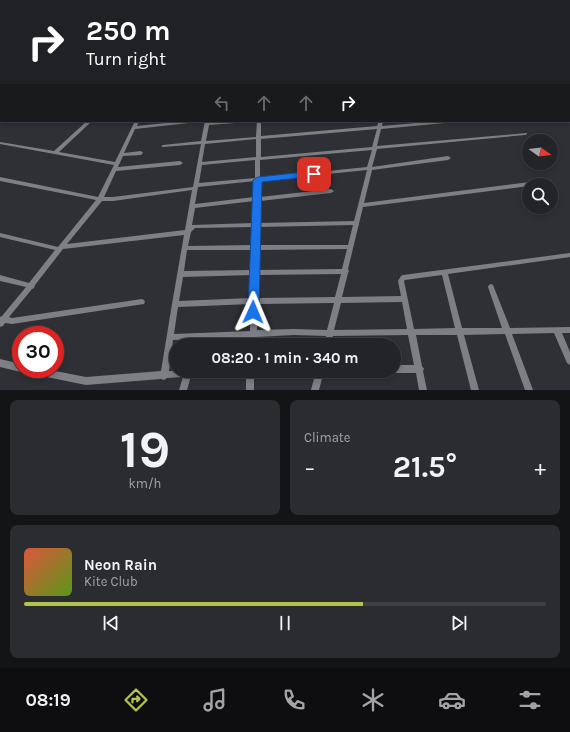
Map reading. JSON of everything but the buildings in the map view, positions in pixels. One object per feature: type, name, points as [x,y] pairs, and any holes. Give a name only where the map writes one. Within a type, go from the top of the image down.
[{"type":"street","points":[[55,153],[89,122]]},
{"type":"street","points":[[1,321],[32,286],[60,248],[100,200],[137,122]]},
{"type":"street","points":[[134,128],[189,122]]},
{"type":"street","points":[[164,376],[180,274],[186,248],[187,232],[207,123],[228,122]]},
{"type":"street","points":[[254,338],[253,301],[257,247],[256,225],[259,122]]},
{"type":"street","points":[[329,338],[381,122]]},
{"type":"street","points":[[164,146],[445,122]]},
{"type":"street","points":[[200,164],[522,134]]},
{"type":"street","points":[[0,142],[116,167],[180,164]]},
{"type":"street","points":[[122,155],[141,154]]},
{"type":"street","points":[[0,179],[100,200],[113,200],[195,186],[370,168],[448,158]]},
{"type":"street","points":[[361,205],[522,185]]},
{"type":"street","points":[[192,206],[331,191]]},
{"type":"street","points":[[0,235],[60,248],[187,232],[194,226],[357,223]]},
{"type":"street","points":[[186,248],[351,247]]},
{"type":"street","points":[[423,390],[420,369],[401,281],[403,278],[570,255]]},
{"type":"street","points":[[180,274],[346,271]]},
{"type":"street","points":[[444,272],[475,390]]},
{"type":"street","points":[[0,278],[32,286]]},
{"type":"street","points":[[491,287],[529,390]]},
{"type":"street","points":[[175,304],[253,301],[405,299]]},
{"type":"street","points":[[1,321],[12,321],[142,302]]},
{"type":"street","points":[[170,337],[294,332],[330,333],[570,330]]},
{"type":"street","points":[[557,331],[570,361]]},
{"type":"street","points":[[0,363],[12,366]]},
{"type":"street","points":[[401,369],[420,369]]},
{"type":"street","points":[[64,376],[86,381],[169,376]]},
{"type":"street","points":[[183,390],[187,378]]},
{"type":"street","points":[[250,378],[250,390]]},
{"type":"street","points":[[315,390],[318,378]]},
{"type":"route","points":[[253,312],[257,247],[256,225],[258,180],[314,174]]}]
